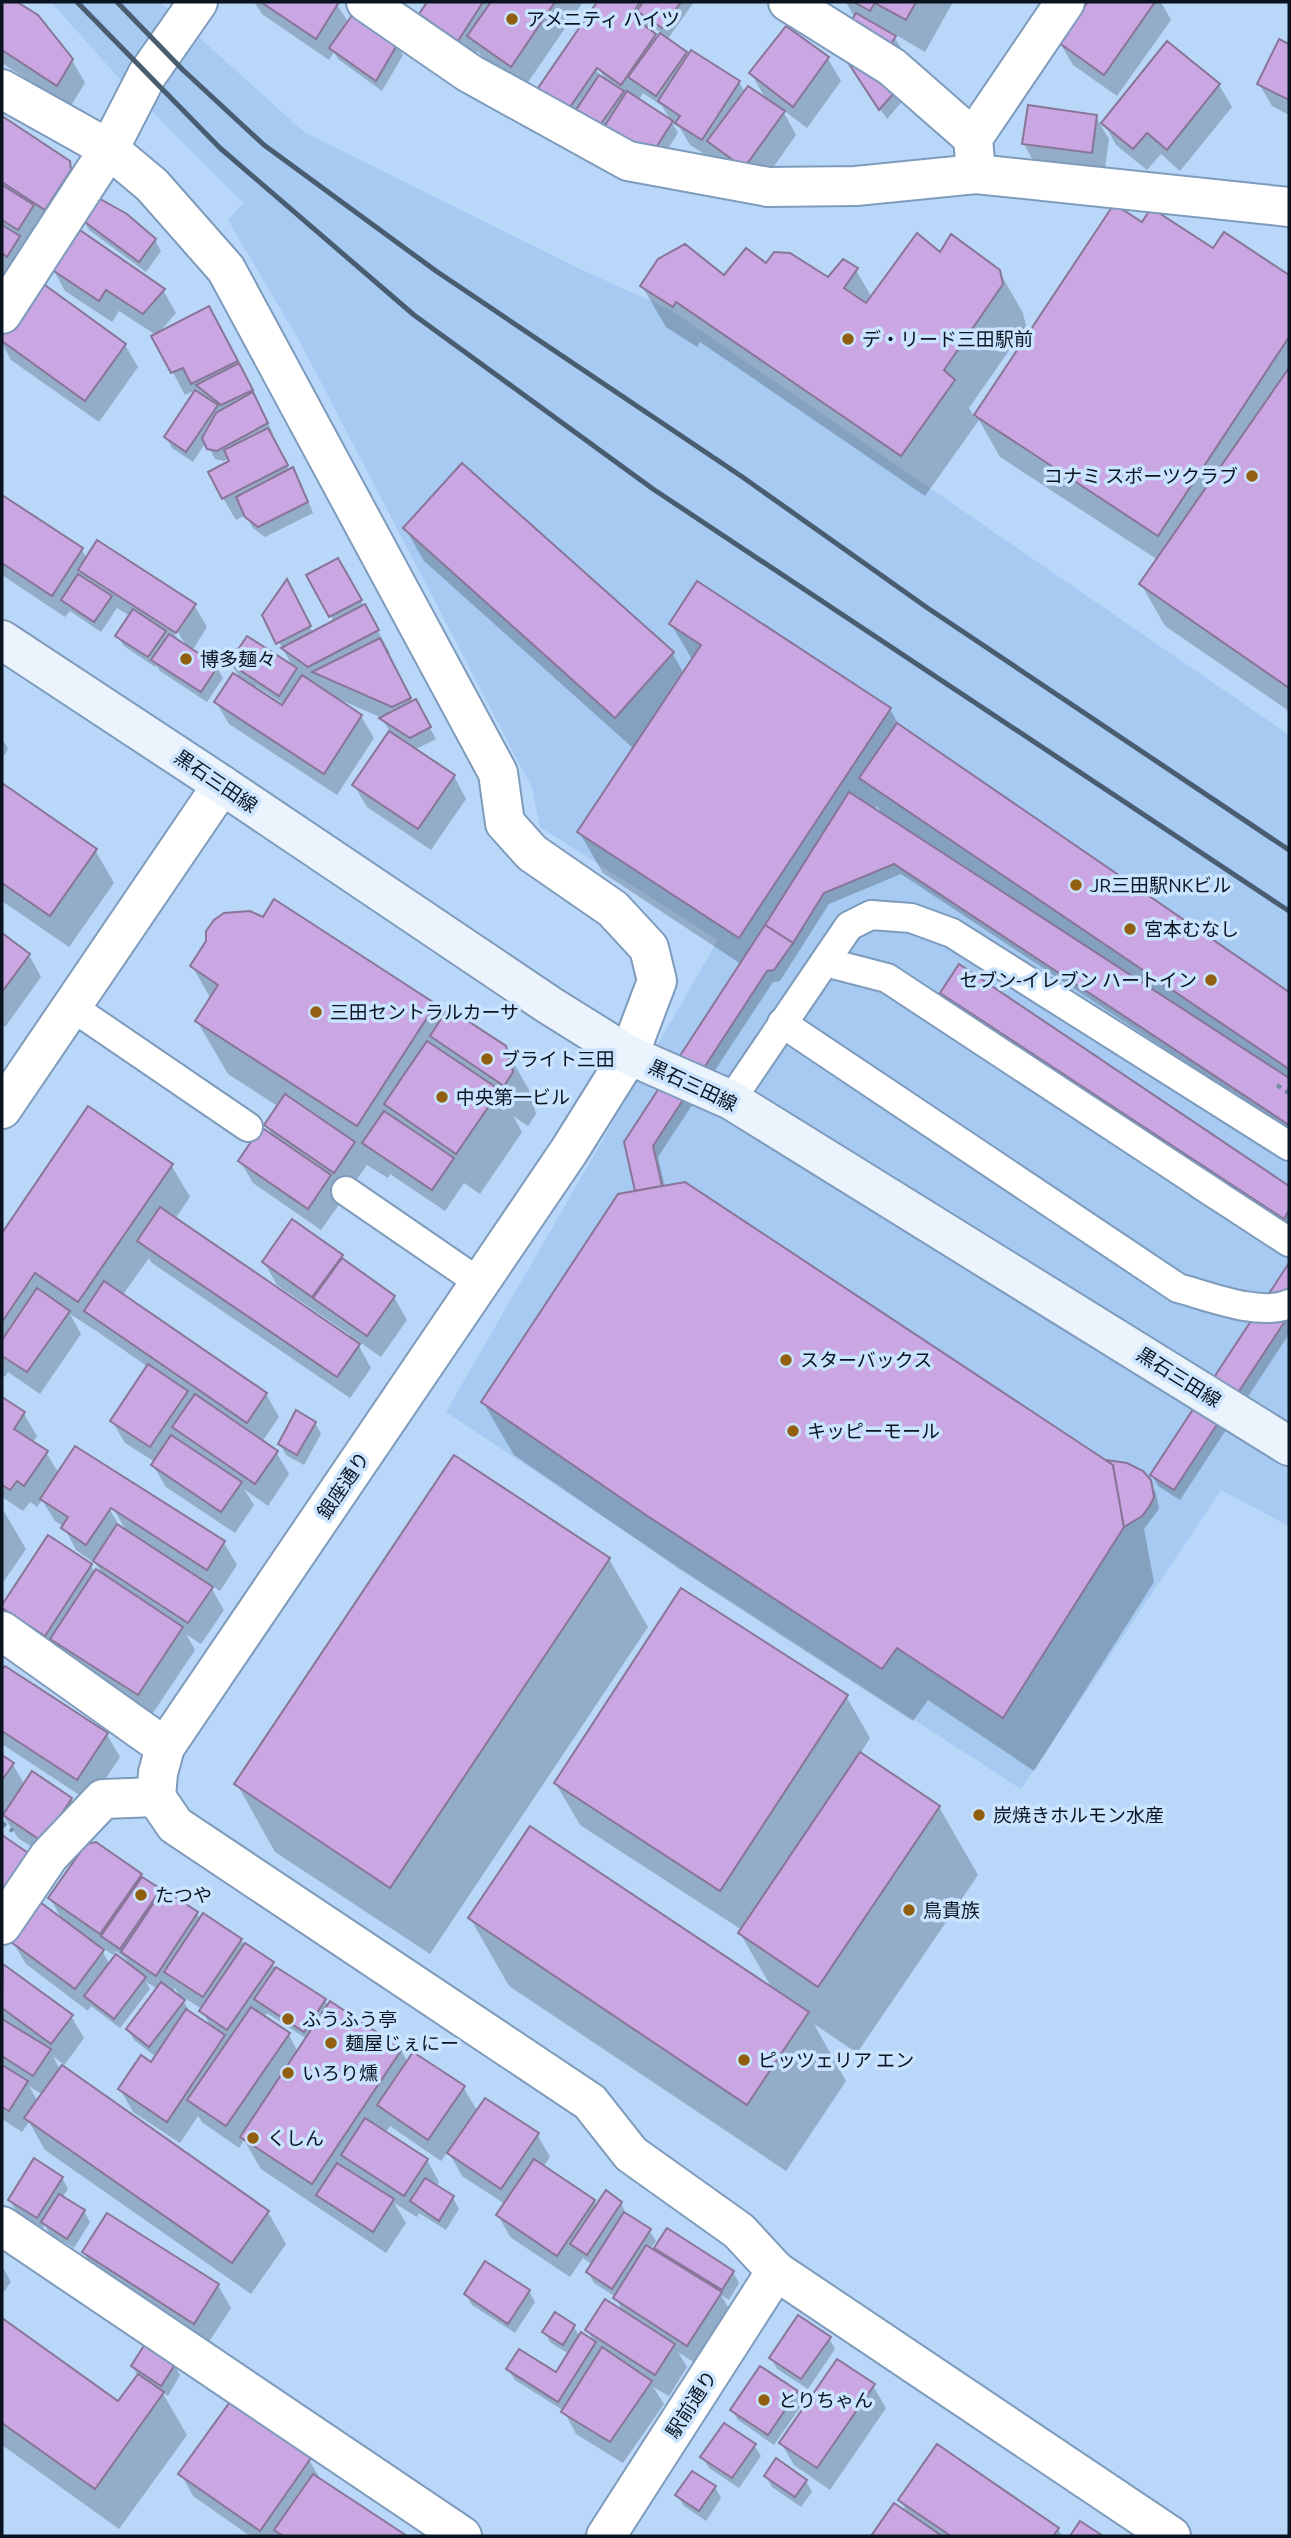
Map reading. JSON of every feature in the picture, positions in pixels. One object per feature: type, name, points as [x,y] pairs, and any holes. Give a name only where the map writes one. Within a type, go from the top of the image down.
[{"type":"main road","name":"黒石三田線","points":[[2,640],[549,1005],[629,1055],[731,1100],[1289,1445]]},
{"type":"street","points":[[2,314],[109,149],[147,75],[198,2]]},
{"type":"street","points":[[366,2],[469,73],[628,161],[768,187],[856,186],[974,156],[1289,207]]},
{"type":"street","points":[[788,2],[892,67],[974,156]]},
{"type":"street","points":[[974,156],[1065,2]]},
{"type":"street","name":"銀座通り","points":[[2,89],[109,149],[152,185],[226,269],[498,773],[505,822],[532,853],[613,909],[649,948],[657,981],[629,1055],[569,1151],[165,1747]]},
{"type":"street","points":[[2,1109],[222,785]]},
{"type":"street","points":[[2,1631],[165,1747],[158,1773],[156,1797],[175,1825],[590,2102],[631,2154],[739,2231],[776,2271],[1171,2536]]},
{"type":"street","points":[[2,1926],[49,1856],[103,1799],[156,1797]]},
{"type":"street","points":[[2,2226],[463,2536]]},
{"type":"street","name":"駅前通り","points":[[606,2536],[776,2271]]},
{"type":"lane","points":[[731,1100],[849,926],[871,915],[911,918],[952,933],[1289,1146]]},
{"type":"lane","points":[[825,962],[887,978],[1289,1242]]},
{"type":"lane","points":[[72,1007],[248,1127]]},
{"type":"lane","points":[[782,1023],[1178,1288],[1236,1304],[1278,1309],[1289,1304]]},
{"type":"lane","points":[[346,1191],[480,1283]]},
{"type":"path","points":[[1277,1085],[1289,1093]]},
{"type":"shaded area","points":[[51,2],[160,2],[304,132],[582,270],[671,310],[1289,735],[1289,1526],[1221,1490],[1021,1789],[446,1412],[718,940],[540,827],[532,788],[301,344],[228,220],[243,203],[119,78]]},
{"type":"building","points":[[2,2],[17,2],[38,15],[73,59],[57,86],[2,50]]},
{"type":"building","points":[[261,2],[339,2],[316,39]]},
{"type":"building","points":[[427,2],[483,2],[458,41],[419,14]]},
{"type":"building","name":"アメニティ ハイツ","points":[[491,2],[555,2],[511,67],[467,36]]},
{"type":"building","points":[[597,2],[640,2],[631,16],[656,34],[621,85],[597,68],[568,110],[536,91]]},
{"type":"building","points":[[643,2],[681,2],[662,28],[637,11]]},
{"type":"building","points":[[854,2],[916,2],[906,20],[875,3],[870,11]]},
{"type":"building","points":[[1088,2],[1155,2],[1104,75],[1058,42]]},
{"type":"building","points":[[856,13],[896,36],[885,53],[846,29]]},
{"type":"building","points":[[353,14],[398,43],[376,81],[329,48]]},
{"type":"building","points":[[786,26],[829,57],[793,107],[749,73]]},
{"type":"building","points":[[660,33],[687,52],[656,96],[628,77]]},
{"type":"building","points":[[1279,39],[1289,44],[1289,100],[1257,84]]},
{"type":"building","points":[[1167,41],[1220,84],[1167,150],[1147,133],[1133,149],[1101,123]]},
{"type":"building","points":[[691,50],[740,81],[702,140],[675,123],[680,116],[658,101]]},
{"type":"building","points":[[856,52],[901,85],[879,110],[849,64]]},
{"type":"building","points":[[599,75],[624,91],[598,128],[574,113]]},
{"type":"building","points":[[748,86],[785,111],[744,168],[707,141]]},
{"type":"building","points":[[627,91],[673,121],[650,157],[604,127]]},
{"type":"building","points":[[1028,105],[1097,115],[1092,153],[1022,144]]},
{"type":"building","points":[[2,116],[70,161],[71,170],[45,210],[2,182]]},
{"type":"building","points":[[2,185],[34,205],[18,230],[2,220]]},
{"type":"building","points":[[95,196],[127,214],[156,239],[139,262],[81,219]]},
{"type":"building","points":[[1114,204],[1142,222],[1151,208],[1213,248],[1224,232],[1289,275],[1289,337],[1158,536],[974,415]]},
{"type":"building","points":[[2,225],[20,236],[7,257],[2,253]]},
{"type":"building","points":[[77,228],[165,289],[143,314],[106,290],[99,301],[51,269]]},
{"type":"building","name":"デ・リード三田駅前","points":[[917,233],[940,252],[951,234],[1000,270],[1003,284],[944,370],[955,380],[901,456],[676,302],[673,307],[640,286],[658,259],[685,244],[724,275],[746,248],[766,263],[774,252],[790,253],[828,277],[843,259],[858,268],[844,288],[866,303]]},
{"type":"building","points":[[38,280],[126,344],[85,401],[2,341],[2,330]]},
{"type":"building","points":[[209,306],[238,361],[191,384],[183,368],[171,373],[151,336]]},
{"type":"building","points":[[239,363],[253,390],[221,405],[196,385]]},
{"type":"building","name":"コナミ スポーツクラブ","points":[[1289,368],[1289,688],[1139,584]]},
{"type":"building","points":[[195,390],[218,405],[186,452],[164,437]]},
{"type":"building","points":[[253,392],[268,423],[217,451],[207,449],[202,438],[216,413]]},
{"type":"building","points":[[268,428],[288,465],[222,499],[208,472],[229,461],[224,450]]},
{"type":"building","points":[[462,463],[674,652],[615,718],[403,528]]},
{"type":"building","points":[[293,467],[308,502],[258,527],[245,517],[236,497]]},
{"type":"building","points":[[2,495],[83,548],[52,596],[2,563]]},
{"type":"building","points":[[97,540],[196,604],[176,633],[78,570]]},
{"type":"building","points":[[338,558],[362,600],[329,617],[306,575]]},
{"type":"building","points":[[78,574],[112,596],[94,622],[61,600]]},
{"type":"building","points":[[287,579],[311,626],[276,644],[262,615]]},
{"type":"building","points":[[697,581],[891,708],[739,938],[577,832],[701,645],[669,624]]},
{"type":"building","points":[[365,604],[379,630],[308,667],[281,648]]},
{"type":"building","points":[[133,609],[166,631],[148,657],[115,636]]},
{"type":"building","points":[[169,634],[218,666],[201,692],[151,660]]},
{"type":"building","points":[[247,636],[297,668],[279,696],[229,663]]},
{"type":"building","points":[[380,638],[411,698],[392,707],[312,672]]},
{"type":"building","points":[[233,673],[282,705],[302,675],[362,715],[324,774],[214,702]]},
{"type":"building","points":[[416,699],[431,727],[410,738],[379,718]]},
{"type":"building","name":"JR三田駅NKビル","points":[[897,723],[1289,992],[1289,1069],[859,778]]},
{"type":"building","points":[[389,731],[455,775],[418,829],[352,785]]},
{"type":"building","points":[[2,783],[97,849],[50,916],[2,883]]},
{"type":"building","points":[[849,792],[1289,1078],[1289,1125],[894,864],[824,893],[793,943],[765,925]]},
{"type":"building","name":"三田セントラルカーサ","points":[[274,899],[436,1004],[357,1126],[195,1021],[218,985],[190,966],[206,941],[206,931],[214,920],[224,913],[250,911],[263,917]]},
{"type":"building","points":[[765,925],[793,943],[774,970],[767,971],[653,1146],[662,1186],[635,1191],[624,1142]]},
{"type":"building","points":[[2,933],[30,954],[2,992]]},
{"type":"building","points":[[959,964],[1289,1186],[1289,1210],[1284,1219],[940,993]]},
{"type":"building","name":"ブライト三田","points":[[448,1008],[506,1046],[513,1072],[504,1086],[430,1036]]},
{"type":"building","name":"中央第一ビル","points":[[427,1041],[500,1090],[456,1154],[384,1104]]},
{"type":"building","points":[[285,1094],[355,1142],[334,1173],[264,1125]]},
{"type":"building","points":[[88,1106],[173,1164],[78,1302],[35,1273],[2,1322],[2,1233]]},
{"type":"building","points":[[384,1111],[454,1158],[432,1190],[362,1143]]},
{"type":"building","points":[[261,1127],[331,1175],[308,1209],[238,1161]]},
{"type":"building","name":"キッピーモール","points":[[685,1182],[1113,1465],[1124,1527],[1003,1718],[897,1648],[882,1669],[646,1515],[481,1402],[618,1194]]},
{"type":"building","points":[[160,1207],[360,1344],[337,1377],[137,1241]]},
{"type":"building","points":[[292,1219],[343,1255],[312,1297],[262,1262]]},
{"type":"building","points":[[342,1258],[395,1296],[367,1336],[313,1298]]},
{"type":"building","points":[[1289,1263],[1289,1315],[1174,1490],[1150,1475]]},
{"type":"building","points":[[104,1281],[267,1393],[247,1423],[84,1311]]},
{"type":"building","points":[[37,1288],[70,1311],[27,1372],[2,1356],[2,1340]]},
{"type":"building","points":[[148,1364],[188,1391],[150,1447],[110,1421]]},
{"type":"building","points":[[195,1394],[278,1451],[255,1484],[172,1427]]},
{"type":"building","points":[[2,1397],[25,1412],[14,1429],[48,1451],[24,1486],[17,1481],[10,1490],[2,1485]]},
{"type":"building","points":[[296,1410],[316,1422],[297,1455],[278,1444]]},
{"type":"building","points":[[171,1435],[242,1482],[221,1512],[151,1465]]},
{"type":"building","points":[[75,1446],[225,1541],[207,1570],[111,1508],[86,1545],[61,1528],[68,1517],[40,1499]]},
{"type":"building","points":[[454,1455],[610,1558],[390,1888],[234,1784]]},
{"type":"building","points":[[1106,1460],[1127,1463],[1143,1471],[1151,1480],[1154,1497],[1149,1507],[1142,1516],[1124,1527],[1113,1465]]},
{"type":"building","points":[[117,1524],[213,1587],[188,1623],[93,1561]]},
{"type":"building","points":[[48,1535],[92,1564],[45,1636],[2,1608],[2,1605]]},
{"type":"building","points":[[96,1569],[183,1627],[138,1695],[50,1639]]},
{"type":"building","points":[[681,1588],[848,1695],[720,1891],[554,1783]]},
{"type":"building","points":[[5,1666],[108,1733],[77,1780],[2,1731],[2,1670]]},
{"type":"building","points":[[860,1752],[940,1806],[818,1987],[738,1933]]},
{"type":"building","points":[[2,1755],[14,1763],[2,1780]]},
{"type":"building","points":[[32,1771],[72,1798],[43,1842],[3,1815]]},
{"type":"building","points":[[530,1826],[809,2012],[747,2105],[468,1918]]},
{"type":"building","points":[[2,1835],[31,1855],[2,1894]]},
{"type":"building","points":[[96,1842],[142,1874],[100,1934],[48,1898],[86,1844]]},
{"type":"building","points":[[142,1877],[161,1889],[120,1949],[101,1936]]},
{"type":"building","points":[[163,1889],[198,1912],[156,1976],[121,1952]]},
{"type":"building","points":[[40,1902],[104,1950],[75,1989],[11,1942]]},
{"type":"building","points":[[203,1913],[242,1939],[203,1997],[164,1972]]},
{"type":"building","points":[[245,1943],[274,1962],[227,2030],[199,2011]]},
{"type":"building","points":[[116,1954],[146,1977],[114,2019],[84,1996]]},
{"type":"building","points":[[3,1964],[73,2015],[51,2044],[2,2008]]},
{"type":"building","points":[[276,1967],[326,1999],[304,2032],[254,1999]]},
{"type":"building","points":[[161,1982],[185,2000],[149,2047],[126,2029]]},
{"type":"building","points":[[330,2001],[402,2049],[312,2184],[240,2137]]},
{"type":"building","points":[[251,2007],[290,2033],[226,2126],[187,2100]]},
{"type":"building","points":[[186,2009],[225,2035],[167,2122],[118,2089],[141,2055],[151,2062]]},
{"type":"building","points":[[2,2019],[51,2049],[33,2076],[2,2056]]},
{"type":"building","points":[[413,2052],[465,2086],[428,2140],[377,2105]]},
{"type":"building","points":[[2,2065],[28,2081],[9,2111],[2,2107]]},
{"type":"building","points":[[62,2065],[269,2211],[232,2263],[24,2118]]},
{"type":"building","points":[[485,2098],[539,2133],[501,2189],[447,2153]]},
{"type":"building","points":[[365,2118],[428,2159],[404,2196],[341,2155]]},
{"type":"building","points":[[34,2158],[63,2177],[37,2218],[8,2200]]},
{"type":"building","points":[[534,2159],[595,2200],[557,2256],[496,2215]]},
{"type":"building","points":[[337,2163],[394,2199],[373,2232],[316,2195]]},
{"type":"building","points":[[425,2178],[454,2196],[439,2221],[410,2201]]},
{"type":"building","points":[[606,2190],[622,2202],[587,2255],[570,2244]]},
{"type":"building","points":[[59,2194],[85,2210],[67,2239],[41,2222]]},
{"type":"building","points":[[624,2212],[651,2229],[612,2289],[586,2272]]},
{"type":"building","points":[[107,2213],[219,2284],[194,2324],[82,2252]]},
{"type":"building","points":[[667,2228],[734,2271],[722,2290],[654,2248]]},
{"type":"building","points":[[646,2245],[722,2292],[687,2346],[613,2298]]},
{"type":"building","points":[[485,2261],[530,2290],[508,2324],[464,2294]]},
{"type":"building","points":[[605,2299],[675,2344],[655,2375],[585,2330]]},
{"type":"building","points":[[555,2312],[575,2325],[563,2345],[542,2332]]},
{"type":"building","points":[[798,2315],[831,2337],[801,2379],[769,2358]]},
{"type":"building","points":[[2,2318],[118,2401],[138,2374],[164,2392],[95,2489],[2,2423]]},
{"type":"building","points":[[581,2332],[596,2342],[558,2402],[506,2369],[519,2349],[556,2372]]},
{"type":"building","points":[[145,2344],[176,2363],[161,2386],[131,2366]]},
{"type":"building","points":[[602,2347],[652,2381],[610,2442],[561,2412]]},
{"type":"building","points":[[837,2359],[875,2384],[817,2468],[779,2443]]},
{"type":"building","name":"とりちゃん","points":[[760,2366],[798,2391],[768,2435],[730,2410]]},
{"type":"building","points":[[230,2402],[311,2458],[260,2531],[178,2474]]},
{"type":"building","points":[[724,2423],[756,2444],[732,2478],[700,2457]]},
{"type":"building","points":[[937,2444],[1059,2528],[1053,2536],[951,2536],[898,2500]]},
{"type":"building","points":[[776,2458],[807,2480],[795,2497],[764,2476]]},
{"type":"building","points":[[692,2471],[716,2486],[699,2511],[675,2495]]},
{"type":"building","points":[[313,2474],[407,2536],[283,2536],[274,2530]]},
{"type":"building","points":[[894,2503],[942,2536],[871,2536]]},
{"type":"building","points":[[1080,2521],[1103,2536],[1070,2536]]},
{"type":"railway","points":[[77,2],[220,148],[414,315],[653,489],[1289,911]]},
{"type":"railway","points":[[117,2],[183,70],[264,145],[436,271],[741,476],[929,609],[1289,850]]},
{"type":"place","name":"アメニティ ハイツ","points":[[512,19]]},
{"type":"place","name":"デ・リード三田駅前","points":[[848,339]]},
{"type":"place","name":"コナミ スポーツクラブ","points":[[1252,476]]},
{"type":"place","name":"博多麺々","points":[[186,659]]},
{"type":"place","name":"JR三田駅NKビル","points":[[1076,885]]},
{"type":"place","name":"宮本むなし","points":[[1130,929]]},
{"type":"place","name":"セブン-イレブン ハートイン","points":[[1211,980]]},
{"type":"place","name":"三田セントラルカーサ","points":[[316,1012]]},
{"type":"place","name":"ブライト三田","points":[[487,1059]]},
{"type":"place","name":"中央第一ビル","points":[[442,1097]]},
{"type":"place","name":"スターバックス","points":[[786,1360]]},
{"type":"place","name":"キッピーモール","points":[[793,1431]]},
{"type":"place","name":"炭焼きホルモン水産","points":[[979,1815]]},
{"type":"place","name":"たつや","points":[[141,1895]]},
{"type":"place","name":"鳥貴族","points":[[909,1910]]},
{"type":"place","name":"ふうふう亭","points":[[288,2019]]},
{"type":"place","name":"麺屋じぇにー","points":[[331,2043]]},
{"type":"place","name":"ピッツェリア エン","points":[[744,2060]]},
{"type":"place","name":"いろり燻","points":[[288,2073]]},
{"type":"place","name":"くしん","points":[[253,2138]]},
{"type":"place","name":"とりちゃん","points":[[764,2400]]}]
